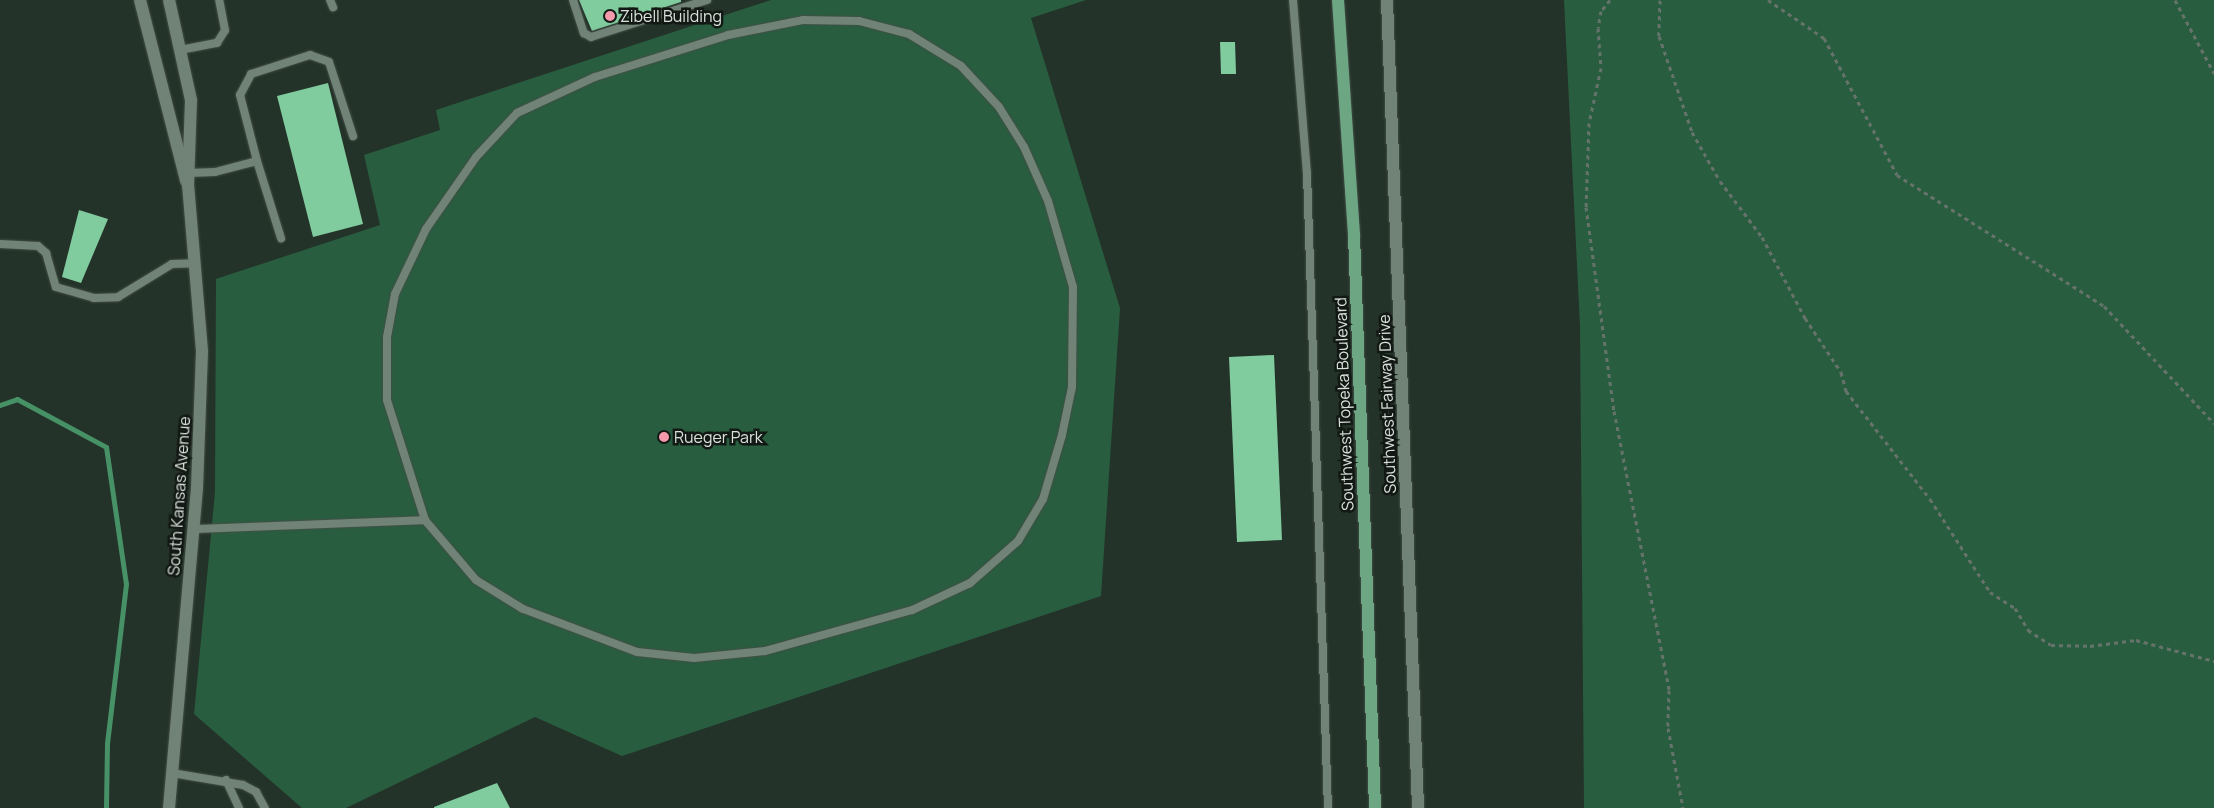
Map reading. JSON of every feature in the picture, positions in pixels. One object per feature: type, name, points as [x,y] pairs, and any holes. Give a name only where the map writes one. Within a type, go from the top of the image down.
[{"type":"main road","name":"South Kansas Avenue","points":[[140,0],[173,144],[188,179]]},
{"type":"main road","name":"South Kansas Avenue","points":[[169,0],[180,50],[193,129],[188,179],[196,262],[202,412],[194,529],[169,808]]},
{"type":"main road","name":"Southwest Topeka Boulevard","points":[[1338,0],[1354,235],[1375,808]]},
{"type":"main road","name":"Southwest Fairway Drive","points":[[1387,0],[1418,808]]},
{"type":"lane","points":[[180,50],[216,43],[225,30],[219,0]]},
{"type":"lane","points":[[573,0],[584,33],[591,37],[707,0]]},
{"type":"lane","points":[[1293,0],[1307,173],[1328,808]]},
{"type":"lane","points":[[804,20],[859,21],[909,34],[961,66],[999,107],[1024,147],[1048,201],[1074,287],[1072,387],[1043,499],[1018,541],[970,584],[912,610],[766,651],[694,658],[637,652],[523,609],[476,580],[425,520],[387,400],[387,336],[395,294],[426,230],[476,157],[518,113],[595,77],[728,35],[804,20]]},
{"type":"lane","points":[[281,238],[257,161],[240,95],[251,74],[310,55],[329,62],[353,136]]},
{"type":"lane","points":[[188,179],[257,161]]},
{"type":"lane","points":[[0,244],[38,246],[46,253],[56,288],[94,298],[118,297],[134,291],[172,264],[196,262]]},
{"type":"lane","points":[[194,529],[425,520]]},
{"type":"lane","points":[[172,773],[226,780],[256,792],[265,808]]},
{"type":"lane","points":[[226,780],[240,808]]},
{"type":"path","points":[[1610,0],[1598,28],[1601,68],[1589,124],[1586,208],[1614,411],[1669,690],[1668,728],[1683,808]]},
{"type":"path","points":[[1660,0],[1659,36],[1692,132],[1720,181],[1762,237],[1841,372],[1846,391],[1930,499],[1990,592],[2015,608],[2028,630],[2050,645],[2090,646],[2136,640],[2214,661]]},
{"type":"path","points":[[1768,0],[1824,38],[1897,175],[2104,306],[2214,423]]},
{"type":"path","points":[[2175,0],[2214,73]]},
{"type":"green space","name":"Rueger Park","points":[[771,0],[1086,0],[1031,18],[1120,308],[1101,596],[622,756],[535,717],[346,808],[302,808],[194,714],[215,492],[216,279],[380,225],[364,155],[440,130],[436,110]]},
{"type":"green space","points":[[1564,0],[2214,0],[2214,808],[1584,808],[1580,326]]},
{"type":"building","name":"Zibell Building","points":[[579,0],[681,0],[681,2],[592,31]]},
{"type":"building","points":[[1220,42],[1235,42],[1236,74],[1221,74]]},
{"type":"building","points":[[328,83],[363,224],[313,237],[277,96]]},
{"type":"building","points":[[79,210],[108,219],[81,283],[62,277]]},
{"type":"building","points":[[1274,355],[1282,540],[1237,542],[1229,357]]},
{"type":"building","points":[[497,783],[510,808],[434,808],[434,807]]},
{"type":"waterway","points":[[0,405],[17,399],[106,447],[126,584],[107,744],[106,808]]},
{"type":"place","name":"Zibell Building","points":[[610,16]]},
{"type":"place","name":"Rueger Park","points":[[664,437]]}]
